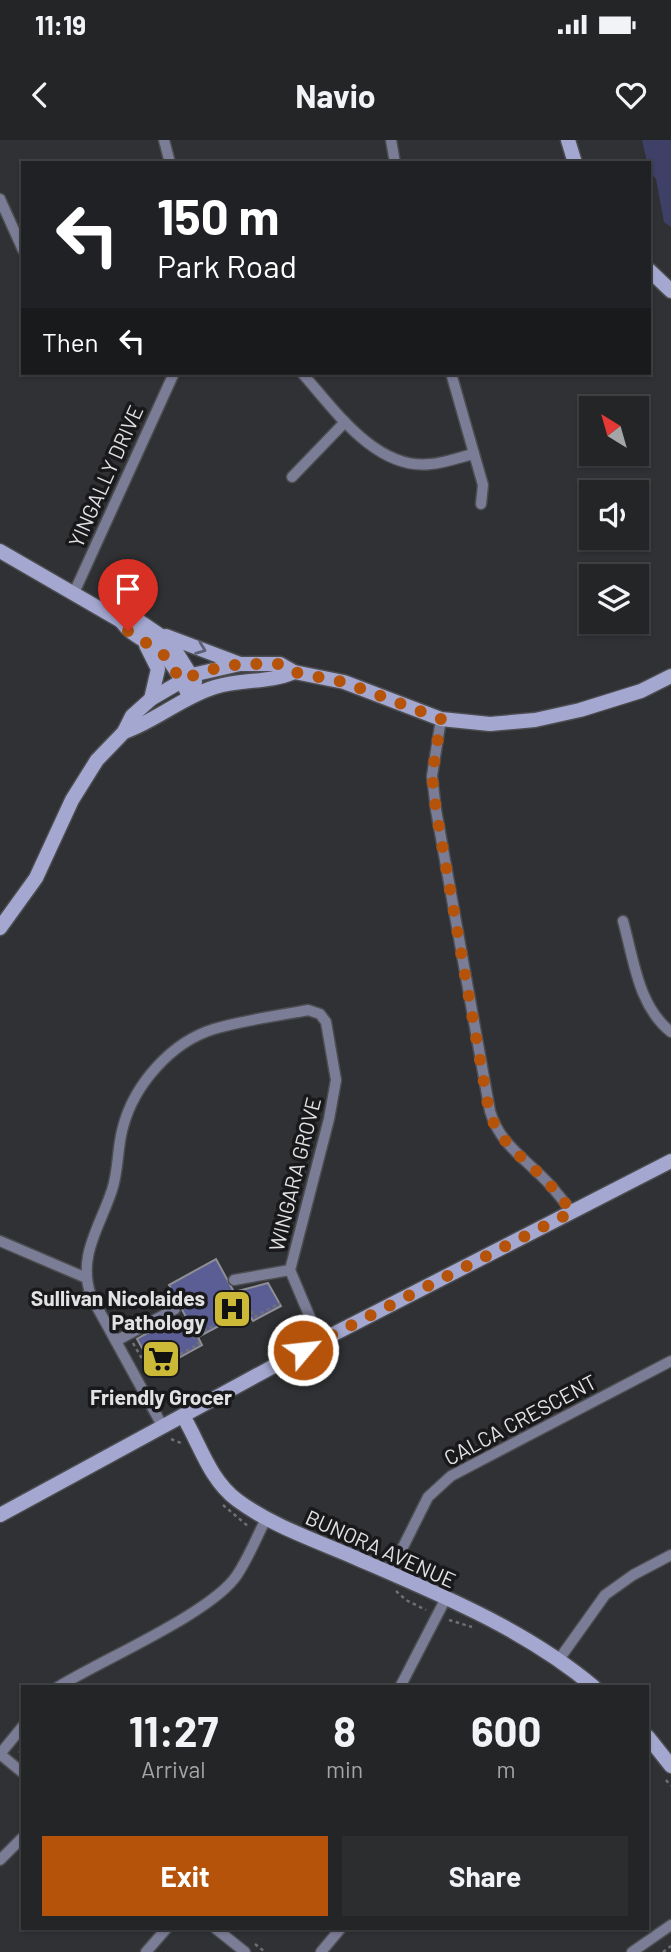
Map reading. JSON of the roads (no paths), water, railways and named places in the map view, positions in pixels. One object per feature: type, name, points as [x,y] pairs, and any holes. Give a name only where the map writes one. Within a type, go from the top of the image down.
[{"type":"street","points":[[164,140],[169,161]]},
{"type":"street","points":[[391,140],[395,161]]},
{"type":"street","points":[[568,140],[574,161]]},
{"type":"street","points":[[0,199],[21,246]]},
{"type":"street","points":[[651,272],[671,291]]},
{"type":"street","name":"YINGALLY DRIVE","points":[[73,595],[173,375]]},
{"type":"street","points":[[304,375],[345,422],[382,453],[408,462],[429,465],[474,454]]},
{"type":"street","points":[[452,375],[483,485],[481,503]]},
{"type":"street","points":[[292,477],[345,422]]},
{"type":"street","points":[[0,551],[121,621],[128,631],[163,654],[187,678]]},
{"type":"street","points":[[121,621],[136,619],[161,635],[176,649],[195,694]]},
{"type":"street","points":[[161,635],[173,637],[240,664]]},
{"type":"street","points":[[143,640],[157,662],[151,699]]},
{"type":"street","points":[[0,928],[36,878],[86,776],[124,732],[132,716],[151,699],[187,678],[240,664],[280,664],[294,672],[344,682],[441,719],[490,724],[535,720],[619,698],[671,676]]},
{"type":"street","points":[[124,732],[139,727],[195,694],[242,680],[280,678],[294,672]]},
{"type":"street","points":[[441,719],[432,776],[436,810],[489,1111],[495,1129],[508,1146],[551,1186],[572,1212]]},
{"type":"street","points":[[623,921],[644,999],[657,1021],[671,1032]]},
{"type":"street","name":"WINGARA GROVE","points":[[84,1277],[89,1251],[113,1188],[122,1128],[130,1105],[149,1074],[181,1045],[212,1029],[308,1010],[320,1014],[326,1022],[336,1080],[329,1119],[290,1270],[320,1341]]},
{"type":"street","points":[[2,1509],[163,1427],[320,1341],[671,1161]]},
{"type":"street","points":[[0,1241],[84,1277],[91,1296],[163,1427]]},
{"type":"street","points":[[234,1280],[290,1270]]},
{"type":"street","points":[[116,1341],[175,1309]]},
{"type":"street","name":"CALCA CRESCENT","points":[[390,1573],[428,1497],[452,1476],[671,1361]]},
{"type":"street","name":"BUNORA AVENUE","points":[[183,1416],[221,1485],[237,1500],[267,1517],[515,1632],[560,1658],[592,1685]]},
{"type":"street","points":[[62,1685],[201,1608],[226,1589],[237,1576],[267,1517]]},
{"type":"street","points":[[560,1658],[605,1595],[633,1574],[671,1555]]},
{"type":"street","points":[[401,1685],[445,1600]]},
{"type":"street","points":[[21,1728],[0,1754],[21,1771]]},
{"type":"street","points":[[649,1738],[671,1766]]},
{"type":"street","points":[[0,1860],[21,1839]]},
{"type":"street","points":[[632,1952],[671,1925]]},
{"type":"street","points":[[146,1952],[165,1930]]},
{"type":"street","points":[[218,1930],[245,1952]]},
{"type":"street","points":[[321,1952],[339,1930]]},
{"type":"place","name":"Sullivan Nicolaides Pathology","points":[[232,1309]]},
{"type":"place","name":"Friendly Grocer","points":[[161,1359]]}]
